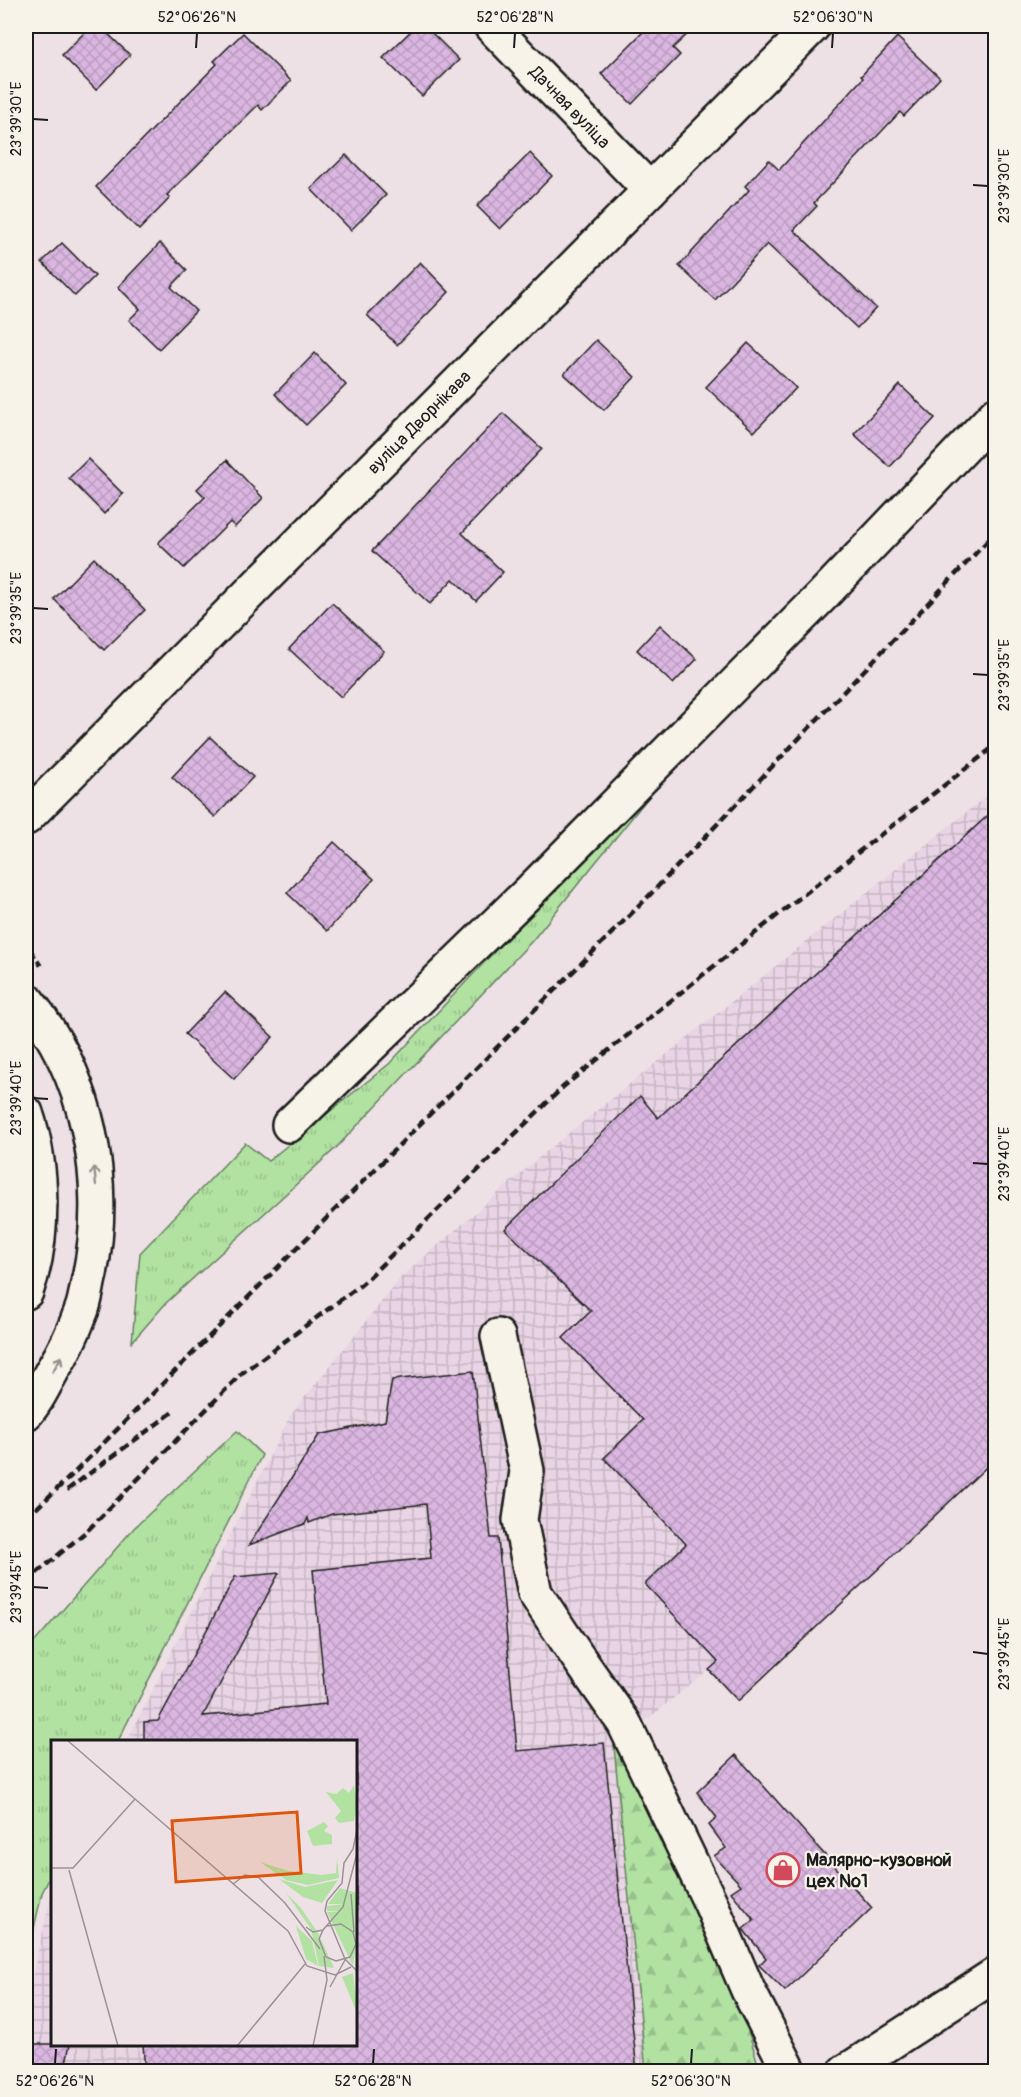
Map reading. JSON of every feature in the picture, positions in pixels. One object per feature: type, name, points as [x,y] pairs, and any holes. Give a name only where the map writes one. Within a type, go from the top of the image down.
[{"type":"main road","name":"Дачная вуліца","points":[[491,26],[650,190]]},
{"type":"main road","name":"вуліца Дворнікава","points":[[26,818],[813,26]]},
{"type":"main road","points":[[289,1125],[530,891],[821,597],[996,414]]},
{"type":"main road","points":[[26,1413],[61,1357],[83,1308],[94,1254],[97,1195],[90,1132],[72,1075],[34,1008]]},
{"type":"main road","points":[[26,1113],[38,1162],[39,1219],[32,1273],[26,1292]]},
{"type":"main road","points":[[498,1336],[527,1471],[520,1520],[535,1593],[624,1723],[711,1904],[748,1990],[790,2072]]},
{"type":"main road","points":[[845,2072],[996,1974]]},
{"type":"shaded area","points":[[995,789],[995,1458],[738,1701],[709,1670],[614,1746],[646,2071],[26,2072],[26,2003],[51,1895],[51,2046],[357,2046],[357,1740],[128,1740],[290,1416],[402,1276],[548,1150]]},
{"type":"green space","points":[[651,794],[532,941],[336,1148],[166,1303],[132,1342],[140,1253],[245,1143],[268,1161],[389,1064],[615,823]]},
{"type":"green space","points":[[237,1431],[262,1455],[119,1740],[51,1740],[51,1875],[42,1893],[26,1963],[26,1652],[134,1528]]},
{"type":"green space","points":[[622,1740],[742,2009],[760,2071],[646,2071],[614,1746]]},
{"type":"building","points":[[91,26],[100,26],[130,55],[96,90],[62,55]]},
{"type":"building","points":[[416,26],[425,26],[459,60],[422,96],[383,58]]},
{"type":"building","points":[[649,26],[696,26],[673,48],[680,55],[632,104],[601,74]]},
{"type":"building","points":[[243,33],[291,81],[262,110],[258,105],[167,195],[170,198],[139,230],[96,187],[217,64],[214,61]]},
{"type":"building","points":[[897,37],[940,78],[904,116],[900,112],[814,203],[817,206],[794,230],[876,308],[857,328],[767,244],[715,300],[679,266],[749,190],[745,186],[769,160],[779,170]]},
{"type":"building","points":[[530,153],[552,176],[500,229],[477,206]]},
{"type":"building","points":[[346,155],[386,195],[351,230],[311,189]]},
{"type":"building","points":[[62,243],[95,276],[75,296],[42,262]]},
{"type":"building","points":[[160,243],[187,270],[171,287],[196,311],[159,349],[129,320],[140,309],[118,287]]},
{"type":"building","points":[[420,262],[449,292],[397,345],[367,315]]},
{"type":"building","points":[[596,340],[635,377],[604,410],[564,374]]},
{"type":"building","points":[[748,343],[796,388],[754,432],[706,387]]},
{"type":"building","points":[[315,353],[346,385],[306,425],[275,394]]},
{"type":"building","points":[[900,385],[935,418],[890,467],[854,434]]},
{"type":"building","points":[[503,413],[542,449],[462,533],[503,572],[476,601],[453,579],[430,604],[372,551]]},
{"type":"building","points":[[88,459],[123,494],[104,514],[69,478]]},
{"type":"building","points":[[227,460],[263,498],[235,527],[230,522],[184,568],[158,543],[205,497],[197,489]]},
{"type":"building","points":[[94,558],[145,610],[104,650],[54,599]]},
{"type":"building","points":[[332,603],[384,651],[341,697],[289,649]]},
{"type":"building","points":[[660,625],[697,659],[673,684],[637,650]]},
{"type":"building","points":[[210,737],[253,777],[215,817],[172,777]]},
{"type":"building","points":[[996,808],[996,1458],[738,1701],[709,1670],[718,1662],[645,1584],[686,1544],[604,1458],[643,1420],[563,1338],[591,1311],[505,1229],[640,1096],[658,1118]]},
{"type":"building","points":[[334,842],[374,879],[327,931],[287,893]]},
{"type":"building","points":[[225,992],[273,1037],[234,1079],[185,1034]]},
{"type":"building","points":[[473,1371],[491,1538],[498,1538],[517,1751],[604,1743],[637,2072],[145,2072],[143,2046],[357,2046],[357,1740],[144,1740],[144,1722],[158,1721],[235,1577],[279,1573],[203,1716],[326,1704],[313,1570],[431,1558],[426,1504],[332,1514],[309,1523],[308,1518],[305,1524],[249,1545],[319,1435],[385,1421],[392,1380]]},
{"type":"building","name":"Малярно-кузовной цех №1","points":[[736,1755],[872,1908],[785,1991],[759,1965],[766,1958],[743,1929],[754,1920],[731,1892],[741,1885],[714,1856],[726,1848],[709,1825],[717,1818],[697,1792]]},
{"type":"building","points":[[35,2044],[70,2046],[64,2072],[29,2072]]},
{"type":"railway","points":[[26,1518],[72,1475],[643,902],[996,532]]},
{"type":"railway","points":[[26,1582],[88,1530],[242,1373],[362,1284],[563,1087],[784,910],[996,745]]},
{"type":"railway","points":[[67,1490],[173,1412]]},
{"type":"place","name":"Малярно-кузовной цех №1","points":[[783,1870]]}]
